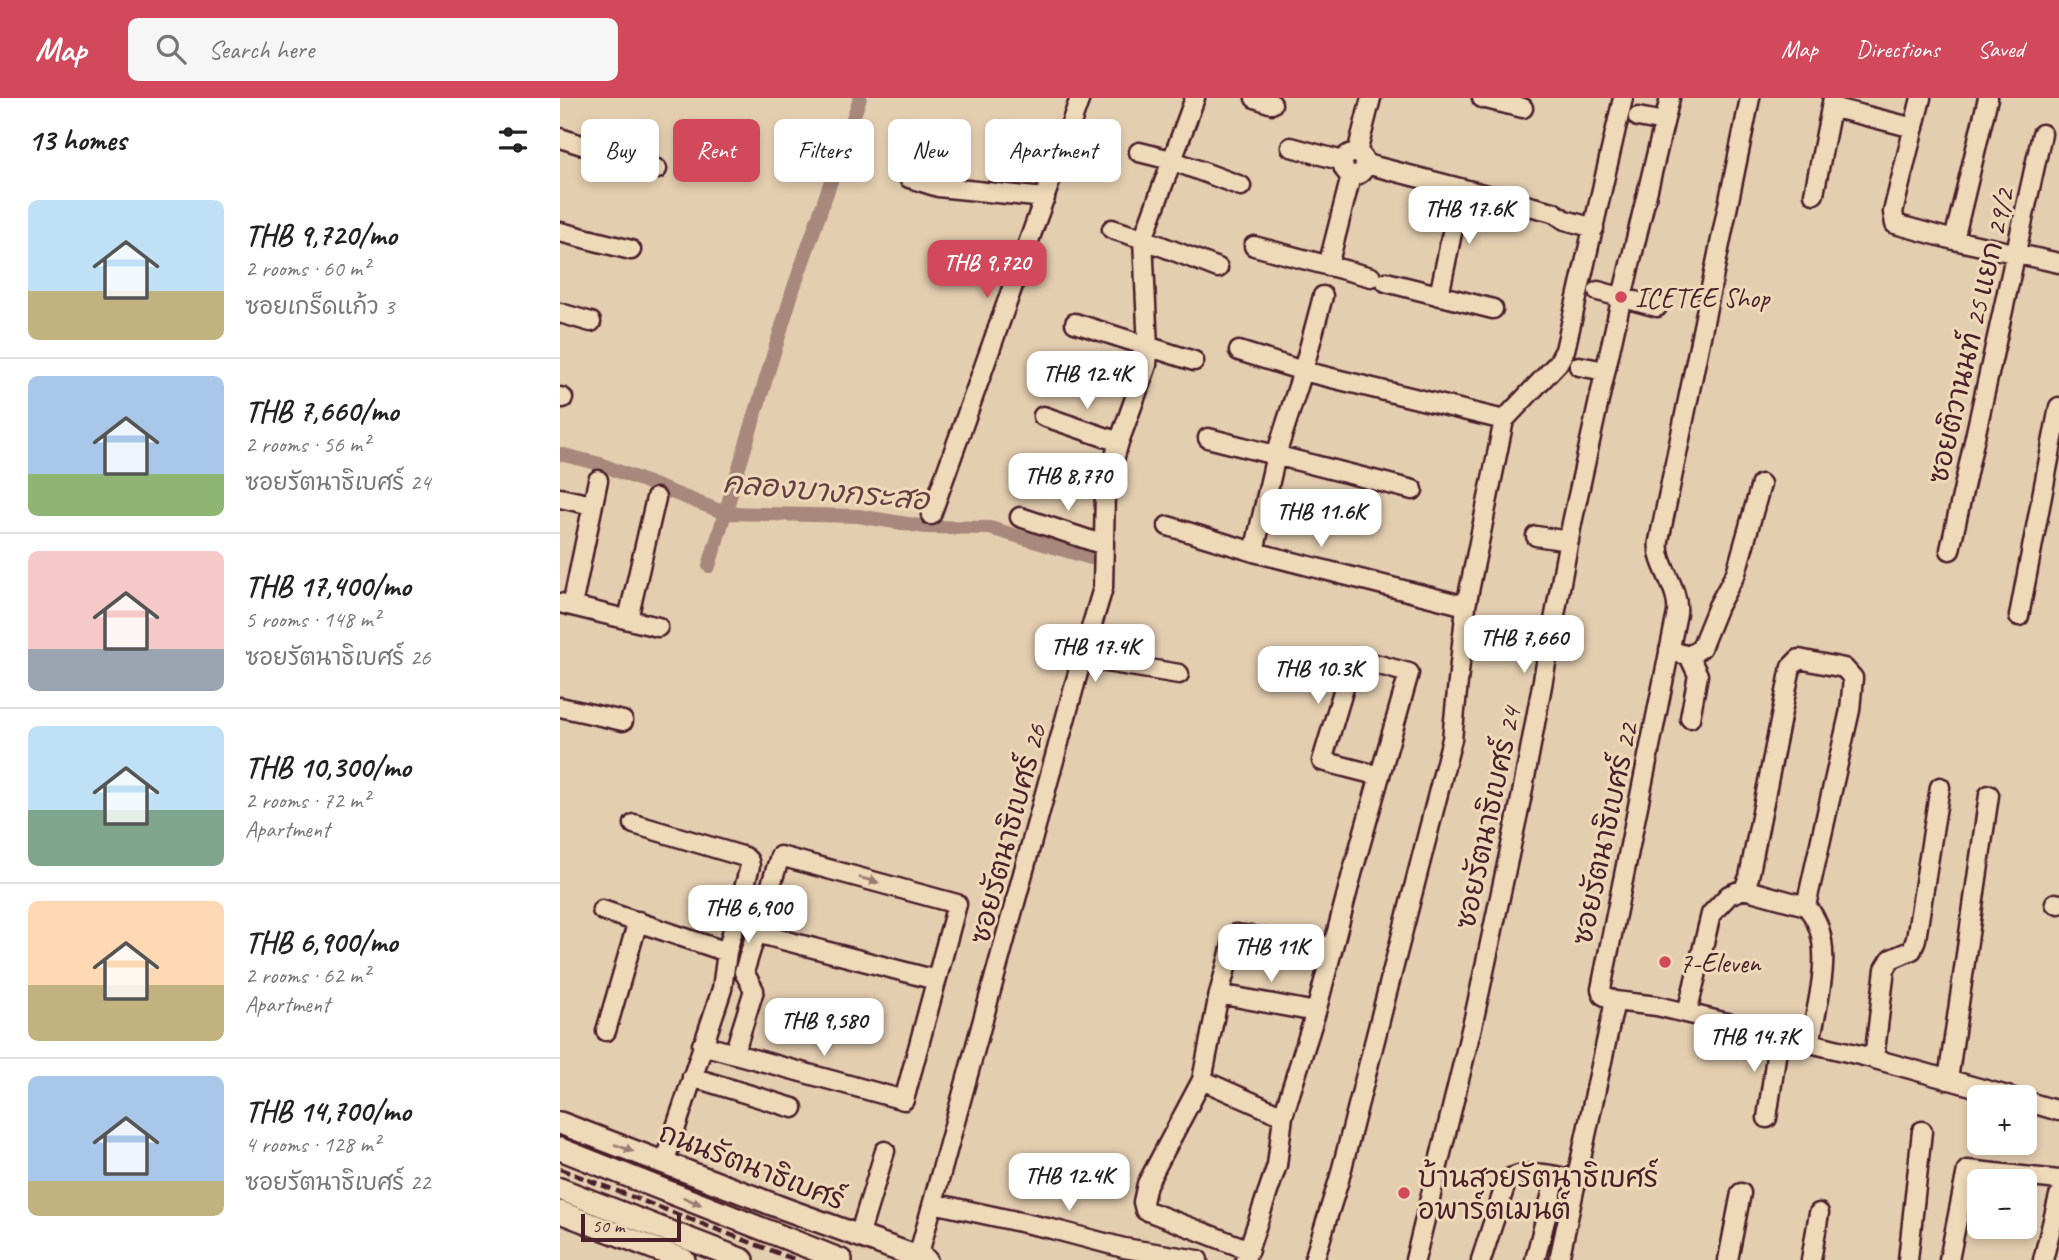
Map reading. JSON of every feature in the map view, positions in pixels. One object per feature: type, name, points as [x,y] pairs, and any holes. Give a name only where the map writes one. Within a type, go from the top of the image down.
[{"type":"main road","name":"ถนนรัตนาธิเบศร์","points":[[560,1122],[715,1183],[922,1259]]},
{"type":"main road","name":"ถนนรัตนาธิเบศร์","points":[[560,1149],[841,1260]]},
{"type":"main road","points":[[590,1160],[715,1183]]},
{"type":"main road","points":[[560,1189],[743,1260]]},
{"type":"main road","points":[[560,1212],[684,1260]]},
{"type":"main road","points":[[652,1226],[712,1260]]},
{"type":"street","points":[[931,515],[1080,98]]},
{"type":"street","name":"ซอยรัตนาธิเบศร์ 26","points":[[922,1259],[933,1203],[1103,588],[1105,492],[1119,442],[1147,365],[1143,239],[1195,98]]},
{"type":"street","points":[[1255,98],[1272,104]]},
{"type":"street","points":[[1328,266],[1371,98]]},
{"type":"street","points":[[1482,98],[1523,108]]},
{"type":"street","points":[[1314,1260],[1339,1180],[1452,739],[1465,606],[1504,420],[1558,363],[1565,349],[1623,98]]},
{"type":"street","name":"ซอยรัตนาธิเบศร์ 24","points":[[1415,1260],[1474,1017],[1515,827],[1569,541],[1605,371],[1670,98]]},
{"type":"street","name":"ซอยรัตนาธิเบศร์ 22","points":[[1615,1001],[1603,995],[1602,976],[1678,603],[1657,550],[1749,98]]},
{"type":"street","points":[[1921,98],[1893,212],[1895,223],[1954,240],[2059,263]]},
{"type":"street","points":[[1954,240],[1988,98]]},
{"type":"street","points":[[1814,194],[1832,102],[1914,128]]},
{"type":"street","points":[[1638,117],[1664,122]]},
{"type":"street","name":"ซอยติวานนท์ 25 แยก 29/2","points":[[1950,550],[2042,134]]},
{"type":"street","points":[[560,138],[581,145]]},
{"type":"street","points":[[1290,148],[1553,212],[1565,220],[1595,223]]},
{"type":"street","points":[[1139,152],[1171,160],[1241,186]]},
{"type":"street","points":[[922,182],[938,187],[1045,198]]},
{"type":"street","points":[[1438,296],[1461,189]]},
{"type":"street","points":[[1112,229],[1218,268]]},
{"type":"street","points":[[560,232],[631,250]]},
{"type":"street","points":[[1254,246],[1493,309]]},
{"type":"street","points":[[1598,291],[1657,307]]},
{"type":"street","points":[[1254,552],[1276,455],[1323,296]]},
{"type":"street","points":[[560,313],[591,322]]},
{"type":"street","points":[[1075,323],[1194,361]]},
{"type":"street","points":[[1239,351],[1303,371],[1504,420]]},
{"type":"street","points":[[1579,366],[1605,371]]},
{"type":"street","points":[[2019,616],[2059,407]]},
{"type":"street","points":[[1043,416],[1119,442]]},
{"type":"street","points":[[1208,438],[1413,490]]},
{"type":"street","points":[[598,480],[566,604],[658,627]]},
{"type":"street","points":[[1689,656],[1701,648],[1718,606],[1736,573],[1761,484]]},
{"type":"street","points":[[560,498],[592,505]]},
{"type":"street","points":[[628,619],[656,498]]},
{"type":"street","points":[[1020,517],[1104,545]]},
{"type":"street","points":[[1168,526],[1254,552],[1465,606]]},
{"type":"street","points":[[1536,536],[1569,541]]},
{"type":"street","points":[[1670,650],[1689,656],[1698,675],[1690,718]]},
{"type":"street","points":[[1082,658],[1179,674]]},
{"type":"street","points":[[1333,947],[1236,934],[1219,994],[1202,1080],[1147,1184],[1143,1206],[1145,1210],[1247,1255],[1277,1165],[1283,1116],[1317,1012],[1409,673],[1353,658],[1322,761],[1380,776]]},
{"type":"street","points":[[1744,889],[1749,877],[1791,667],[1799,659],[1844,667],[1853,678],[1850,709],[1806,906]]},
{"type":"street","points":[[560,707],[623,722]]},
{"type":"street","points":[[1874,1059],[1885,969],[1891,959],[1912,950],[1916,939],[1940,787]]},
{"type":"street","points":[[1948,1080],[1989,795]]},
{"type":"street","points":[[634,824],[746,857],[750,866],[727,952],[722,989],[664,1163]]},
{"type":"street","points":[[702,1045],[734,1054],[904,1100],[957,904],[780,856],[744,972],[754,990],[734,1054]]},
{"type":"street","points":[[1687,1013],[1711,914],[1729,895],[1744,889],[1806,906],[1815,916],[1822,941],[1824,971],[1810,1043]]},
{"type":"street","points":[[602,910],[727,952]]},
{"type":"street","points":[[606,1031],[638,921]]},
{"type":"street","points":[[756,933],[936,980]]},
{"type":"street","points":[[1219,994],[1317,1012]]},
{"type":"street","points":[[1559,1260],[1615,1001],[1687,1013],[1874,1059],[1967,1085]]},
{"type":"street","points":[[1767,1118],[1779,1036]]},
{"type":"street","points":[[692,1077],[793,1108]]},
{"type":"street","points":[[1202,1080],[1283,1116]]},
{"type":"street","points":[[2037,1105],[2059,1111]]},
{"type":"street","points":[[1908,1260],[1922,1131]]},
{"type":"street","points":[[859,1236],[885,1151]]},
{"type":"street","points":[[1949,1260],[1967,1170],[2059,1180]]},
{"type":"street","points":[[1481,1260],[1507,1180],[1515,1174],[1525,1172],[1576,1180]]},
{"type":"street","points":[[1535,1260],[1556,1177]]},
{"type":"street","points":[[1728,1260],[1741,1193]]},
{"type":"street","points":[[2043,1260],[2059,1196]]},
{"type":"street","points":[[933,1203],[1124,1248],[1198,1260]]},
{"type":"street","points":[[1811,1260],[1819,1213]]},
{"type":"waterway","points":[[709,566],[793,290],[860,98]]},
{"type":"waterway","name":"คลองบางกระสอ","points":[[560,454],[600,464],[725,513],[858,516],[926,527],[990,528],[1091,558]]},
{"type":"railway","points":[[560,1169],[796,1260]]},
{"type":"place","name":"ICETEE Shop","points":[[1621,297]]},
{"type":"place","name":"7-Eleven","points":[[1665,962]]},
{"type":"place","name":"บ้านสวยรัตนาธิเบศร์ อพาร์ตเมนต์","points":[[1404,1193]]}]
